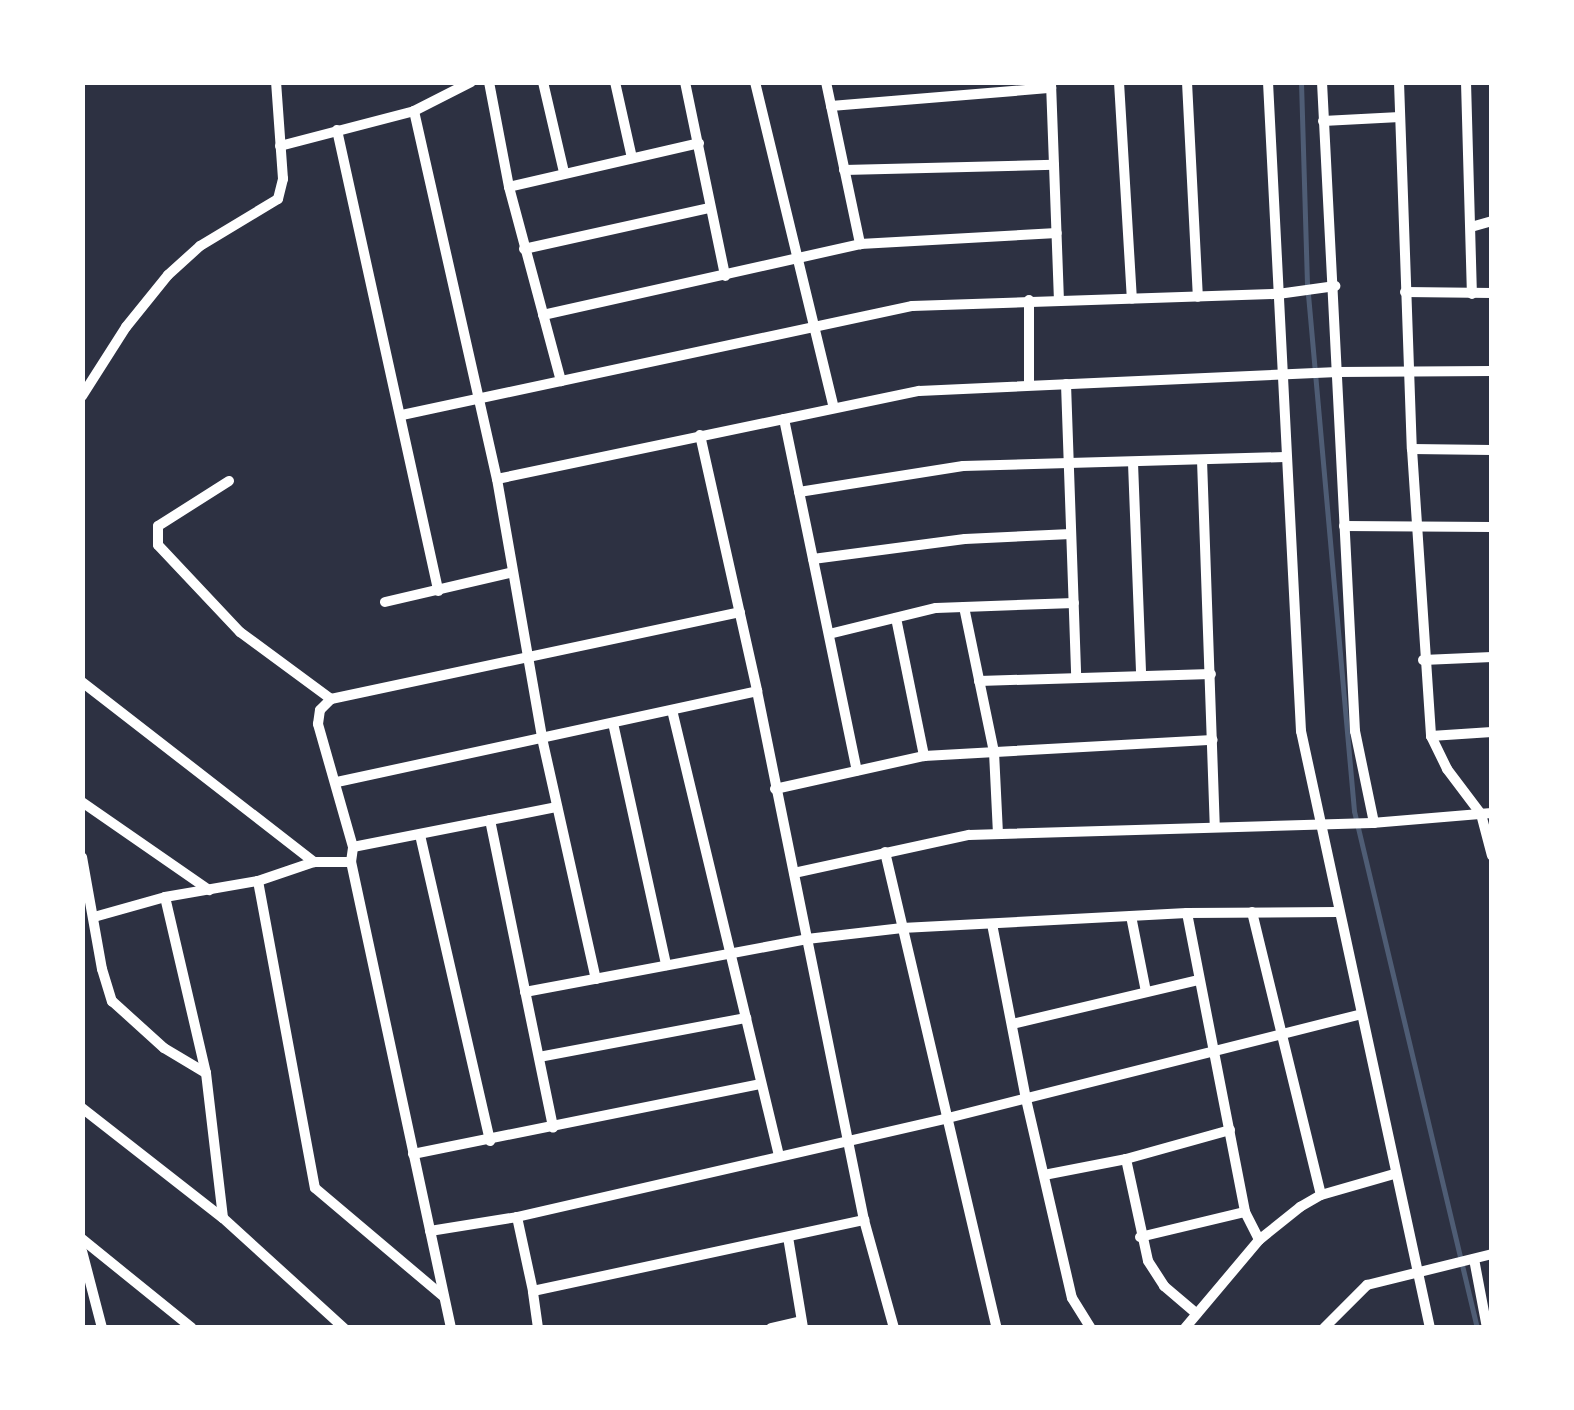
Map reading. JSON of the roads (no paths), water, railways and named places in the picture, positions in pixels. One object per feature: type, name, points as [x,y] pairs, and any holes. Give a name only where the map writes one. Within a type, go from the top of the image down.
[{"type":"street","points":[[82,396],[126,327],[168,275],[200,246],[278,200],[283,179],[276,82]]},
{"type":"street","points":[[280,146],[414,111],[471,82]]},
{"type":"street","points":[[489,82],[524,249],[561,381]]},
{"type":"street","points":[[544,82],[564,172]]},
{"type":"street","points":[[615,82],[632,158]]},
{"type":"street","points":[[685,82],[725,276]]},
{"type":"street","points":[[756,82],[834,408]]},
{"type":"street","points":[[826,82],[860,244]]},
{"type":"street","points":[[1119,82],[1132,299]]},
{"type":"street","points":[[1187,82],[1198,297]]},
{"type":"street","points":[[1268,82],[1285,374],[1296,696],[1394,1174],[1423,1274],[1430,1328]]},
{"type":"street","points":[[1322,82],[1335,286],[1332,373],[1355,731],[1373,823]]},
{"type":"street","points":[[1399,82],[1412,449],[1431,736],[1446,769],[1486,814],[1492,856]]},
{"type":"street","points":[[1466,82],[1472,294]]},
{"type":"street","points":[[831,106],[1051,85],[1058,299]]},
{"type":"street","points":[[414,111],[497,480],[512,559],[510,573],[530,659],[542,738],[596,978]]},
{"type":"street","points":[[1323,121],[1400,117]]},
{"type":"street","points":[[337,130],[438,592]]},
{"type":"street","points":[[509,186],[699,143]]},
{"type":"street","points":[[844,170],[1054,164]]},
{"type":"street","points":[[524,249],[710,208]]},
{"type":"street","points":[[1471,227],[1492,222]]},
{"type":"street","points":[[544,315],[860,244],[1057,233]]},
{"type":"street","points":[[402,415],[912,306],[1278,294],[1321,291],[1335,286]]},
{"type":"street","points":[[1405,292],[1492,293]]},
{"type":"street","points":[[1029,300],[1029,385]]},
{"type":"street","points":[[497,480],[919,391],[1285,374],[1492,372]]},
{"type":"street","points":[[1066,384],[1076,676]]},
{"type":"street","points":[[784,418],[858,771]]},
{"type":"street","points":[[700,435],[758,691],[864,1220],[894,1328]]},
{"type":"street","points":[[1412,449],[1492,450]]},
{"type":"street","points":[[799,492],[964,466],[1285,457]]},
{"type":"street","points":[[1202,460],[1215,826]]},
{"type":"street","points":[[1133,463],[1140,676]]},
{"type":"street","points":[[229,480],[158,526],[158,545],[240,632],[331,700]]},
{"type":"street","points":[[1344,526],[1492,527]]},
{"type":"street","points":[[813,560],[964,540],[1071,534]]},
{"type":"street","points":[[385,602],[510,573]]},
{"type":"street","points":[[829,634],[936,608],[1074,603]]},
{"type":"street","points":[[964,607],[994,752],[998,833]]},
{"type":"street","points":[[451,1328],[351,862],[353,847],[338,782],[318,724],[320,710],[331,700],[740,612]]},
{"type":"street","points":[[896,618],[924,756]]},
{"type":"street","points":[[1423,660],[1492,657]]},
{"type":"street","points":[[980,681],[1211,674]]},
{"type":"street","points":[[82,682],[314,862]]},
{"type":"street","points":[[338,782],[758,691]]},
{"type":"street","points":[[672,710],[779,1155]]},
{"type":"street","points":[[613,723],[666,965]]},
{"type":"street","points":[[1431,736],[1492,732]]},
{"type":"street","points":[[775,789],[924,756],[1213,740]]},
{"type":"street","points":[[82,802],[209,890]]},
{"type":"street","points":[[353,847],[557,806]]},
{"type":"street","points":[[794,873],[884,852],[998,833],[1373,823],[1486,814]]},
{"type":"street","points":[[490,820],[553,1128]]},
{"type":"street","points":[[420,834],[490,1141]]},
{"type":"street","points":[[884,852],[944,1119],[998,1328]]},
{"type":"street","points":[[82,856],[112,1002],[164,1048],[206,1073]]},
{"type":"street","points":[[94,917],[165,897],[258,882],[314,862],[351,862]]},
{"type":"street","points":[[258,882],[315,1188],[444,1296]]},
{"type":"street","points":[[165,897],[206,1073],[223,1218]]},
{"type":"street","points":[[1252,912],[1321,1195]]},
{"type":"street","points":[[526,992],[730,953],[902,928],[1187,913],[1338,912]]},
{"type":"street","points":[[1187,913],[1245,1212],[1259,1240]]},
{"type":"street","points":[[1130,916],[1146,992]]},
{"type":"street","points":[[992,924],[1026,1099],[1072,1298],[1091,1328]]},
{"type":"street","points":[[1012,1024],[1198,980]]},
{"type":"street","points":[[430,1231],[517,1217],[847,1138],[944,1119],[1213,1055],[1361,1014]]},
{"type":"street","points":[[538,1057],[746,1018]]},
{"type":"street","points":[[413,1154],[762,1084]]},
{"type":"street","points":[[82,1108],[223,1218],[344,1328]]},
{"type":"street","points":[[1044,1174],[1126,1158],[1230,1130]]},
{"type":"street","points":[[1126,1158],[1140,1238],[1155,1274],[1197,1314]]},
{"type":"street","points":[[1185,1328],[1259,1240],[1321,1195],[1394,1174]]},
{"type":"street","points":[[1140,1238],[1245,1212]]},
{"type":"street","points":[[517,1217],[538,1328]]},
{"type":"street","points":[[533,1291],[864,1220]]},
{"type":"street","points":[[771,1328],[802,1324],[788,1238]]},
{"type":"street","points":[[82,1239],[192,1328]]},
{"type":"street","points":[[1324,1328],[1367,1285],[1492,1254]]},
{"type":"street","points":[[83,1256],[102,1328]]},
{"type":"street","points":[[1469,1260],[1486,1328]]},
{"type":"waterway","points":[[1301,82],[1307,283],[1354,811],[1477,1328]]}]
